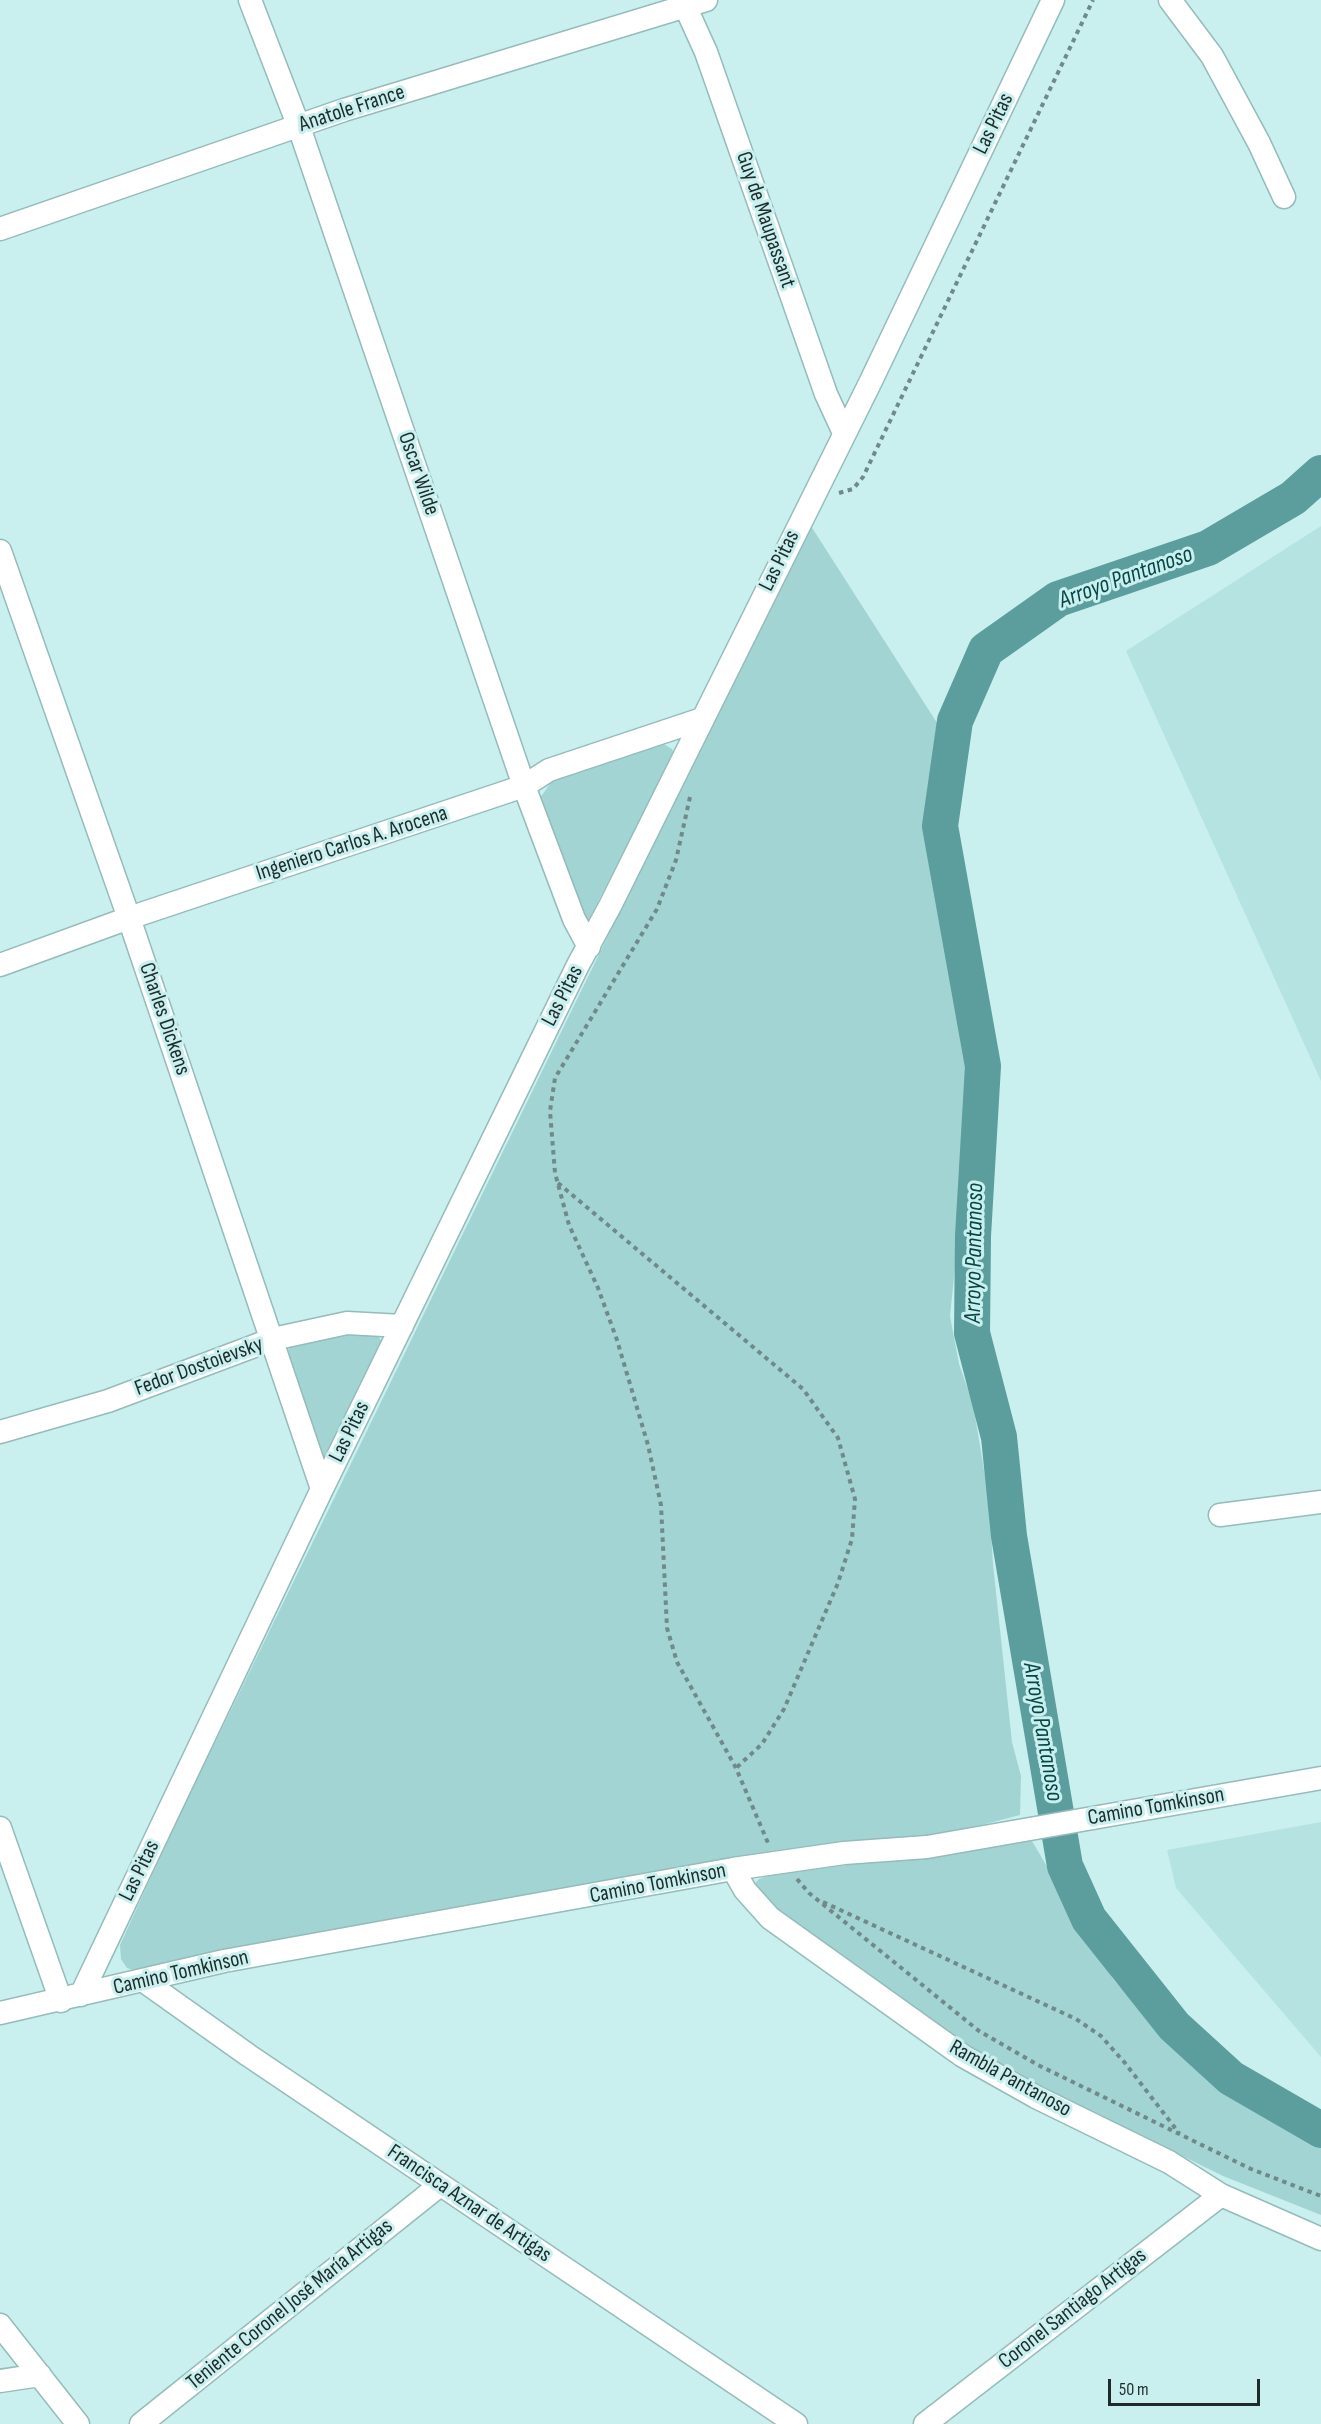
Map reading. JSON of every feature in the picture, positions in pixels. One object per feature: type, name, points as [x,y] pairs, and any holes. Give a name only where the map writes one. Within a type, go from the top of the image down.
[{"type":"street","name":"Oscar Wilde","points":[[250,0],[299,127],[524,786],[574,919],[589,947]]},
{"type":"street","name":"Las Pitas","points":[[71,1998],[870,383],[1053,0]]},
{"type":"street","points":[[1170,0],[1212,56],[1259,142],[1284,197]]},
{"type":"street","name":"Anatole France","points":[[0,229],[344,110],[696,4]]},
{"type":"street","name":"Guy de Maupassant","points":[[696,4],[706,52],[825,394],[844,433]]},
{"type":"street","name":"Charles Dickens","points":[[0,551],[129,918],[322,1489]]},
{"type":"street","name":"Ingeniero Carlos A. Arocena","points":[[0,965],[129,918],[524,786],[549,770],[702,719]]},
{"type":"street","name":"Fedor Dostoievsky","points":[[0,1432],[108,1401],[273,1339],[347,1323],[402,1326]]},
{"type":"street","points":[[1220,1515],[1321,1502]]},
{"type":"street","name":"Camino Tomkinson","points":[[0,2013],[224,1961],[733,1869],[844,1853],[927,1846],[1321,1778]]},
{"type":"street","points":[[0,1828],[71,1998]]},
{"type":"street","name":"Rambla Pantanoso","points":[[733,1869],[745,1890],[770,1918],[963,2056],[1036,2097],[1169,2162],[1221,2195],[1321,2239]]},
{"type":"street","name":"Francisca Aznar de Artigas","points":[[144,1981],[440,2185],[796,2424]]},
{"type":"street","points":[[0,1998],[28,2007]]},
{"type":"street","name":"Teniente Coronel José María Artigas","points":[[141,2424],[440,2185]]},
{"type":"street","name":"Coronel Santiago Artigas","points":[[925,2424],[1221,2195]]},
{"type":"street","points":[[0,2325],[78,2424]]},
{"type":"street","points":[[0,2381],[40,2375]]},
{"type":"path","points":[[834,498],[839,493],[853,489],[863,477],[1093,0]]},
{"type":"path","points":[[692,788],[676,860],[657,909],[591,1023],[555,1078],[550,1111],[557,1182],[568,1225],[598,1288],[617,1340],[648,1445],[661,1505],[667,1628],[677,1662],[736,1768],[770,1846],[816,1899],[979,2031],[1038,2065],[1251,2169],[1321,2196]]},
{"type":"path","points":[[557,1182],[803,1389],[838,1438],[855,1498],[852,1539],[838,1583],[784,1709],[762,1744],[736,1768]]},
{"type":"path","points":[[816,1899],[1076,2019],[1101,2036],[1179,2133]]},
{"type":"shaded area","points":[[809,523],[939,726],[938,833],[959,925],[966,997],[968,1075],[966,1159],[950,1316],[959,1364],[973,1404],[989,1500],[993,1564],[1012,1742],[1021,1776],[1020,1815],[947,1834],[136,1971],[127,1968],[121,1959],[120,1945],[174,1827]]},
{"type":"shaded area","points":[[1321,526],[1321,1081],[1126,651]]},
{"type":"shaded area","points":[[662,743],[672,749],[674,754],[588,921],[584,916],[540,798],[554,778]]},
{"type":"shaded area","points":[[358,1331],[369,1331],[379,1337],[383,1344],[328,1461],[322,1457],[286,1353],[292,1344]]},
{"type":"shaded area","points":[[1321,1822],[1321,2057],[1176,1888],[1167,1850]]},
{"type":"shaded area","points":[[1032,1841],[1113,1979],[1153,2025],[1200,2069],[1267,2110],[1321,2137],[1321,2215],[1223,2176],[1003,2068],[947,2036],[755,1893],[753,1885],[759,1879],[771,1875]]},
{"type":"waterway","name":"Arroyo Pantanoso","points":[[1321,473],[1293,498],[1208,548],[1058,599],[986,650],[955,721],[940,826],[983,1066],[973,1236],[972,1333],[999,1437],[1009,1536],[1065,1866],[1089,1919],[1174,2026],[1231,2078],[1321,2130]]}]
